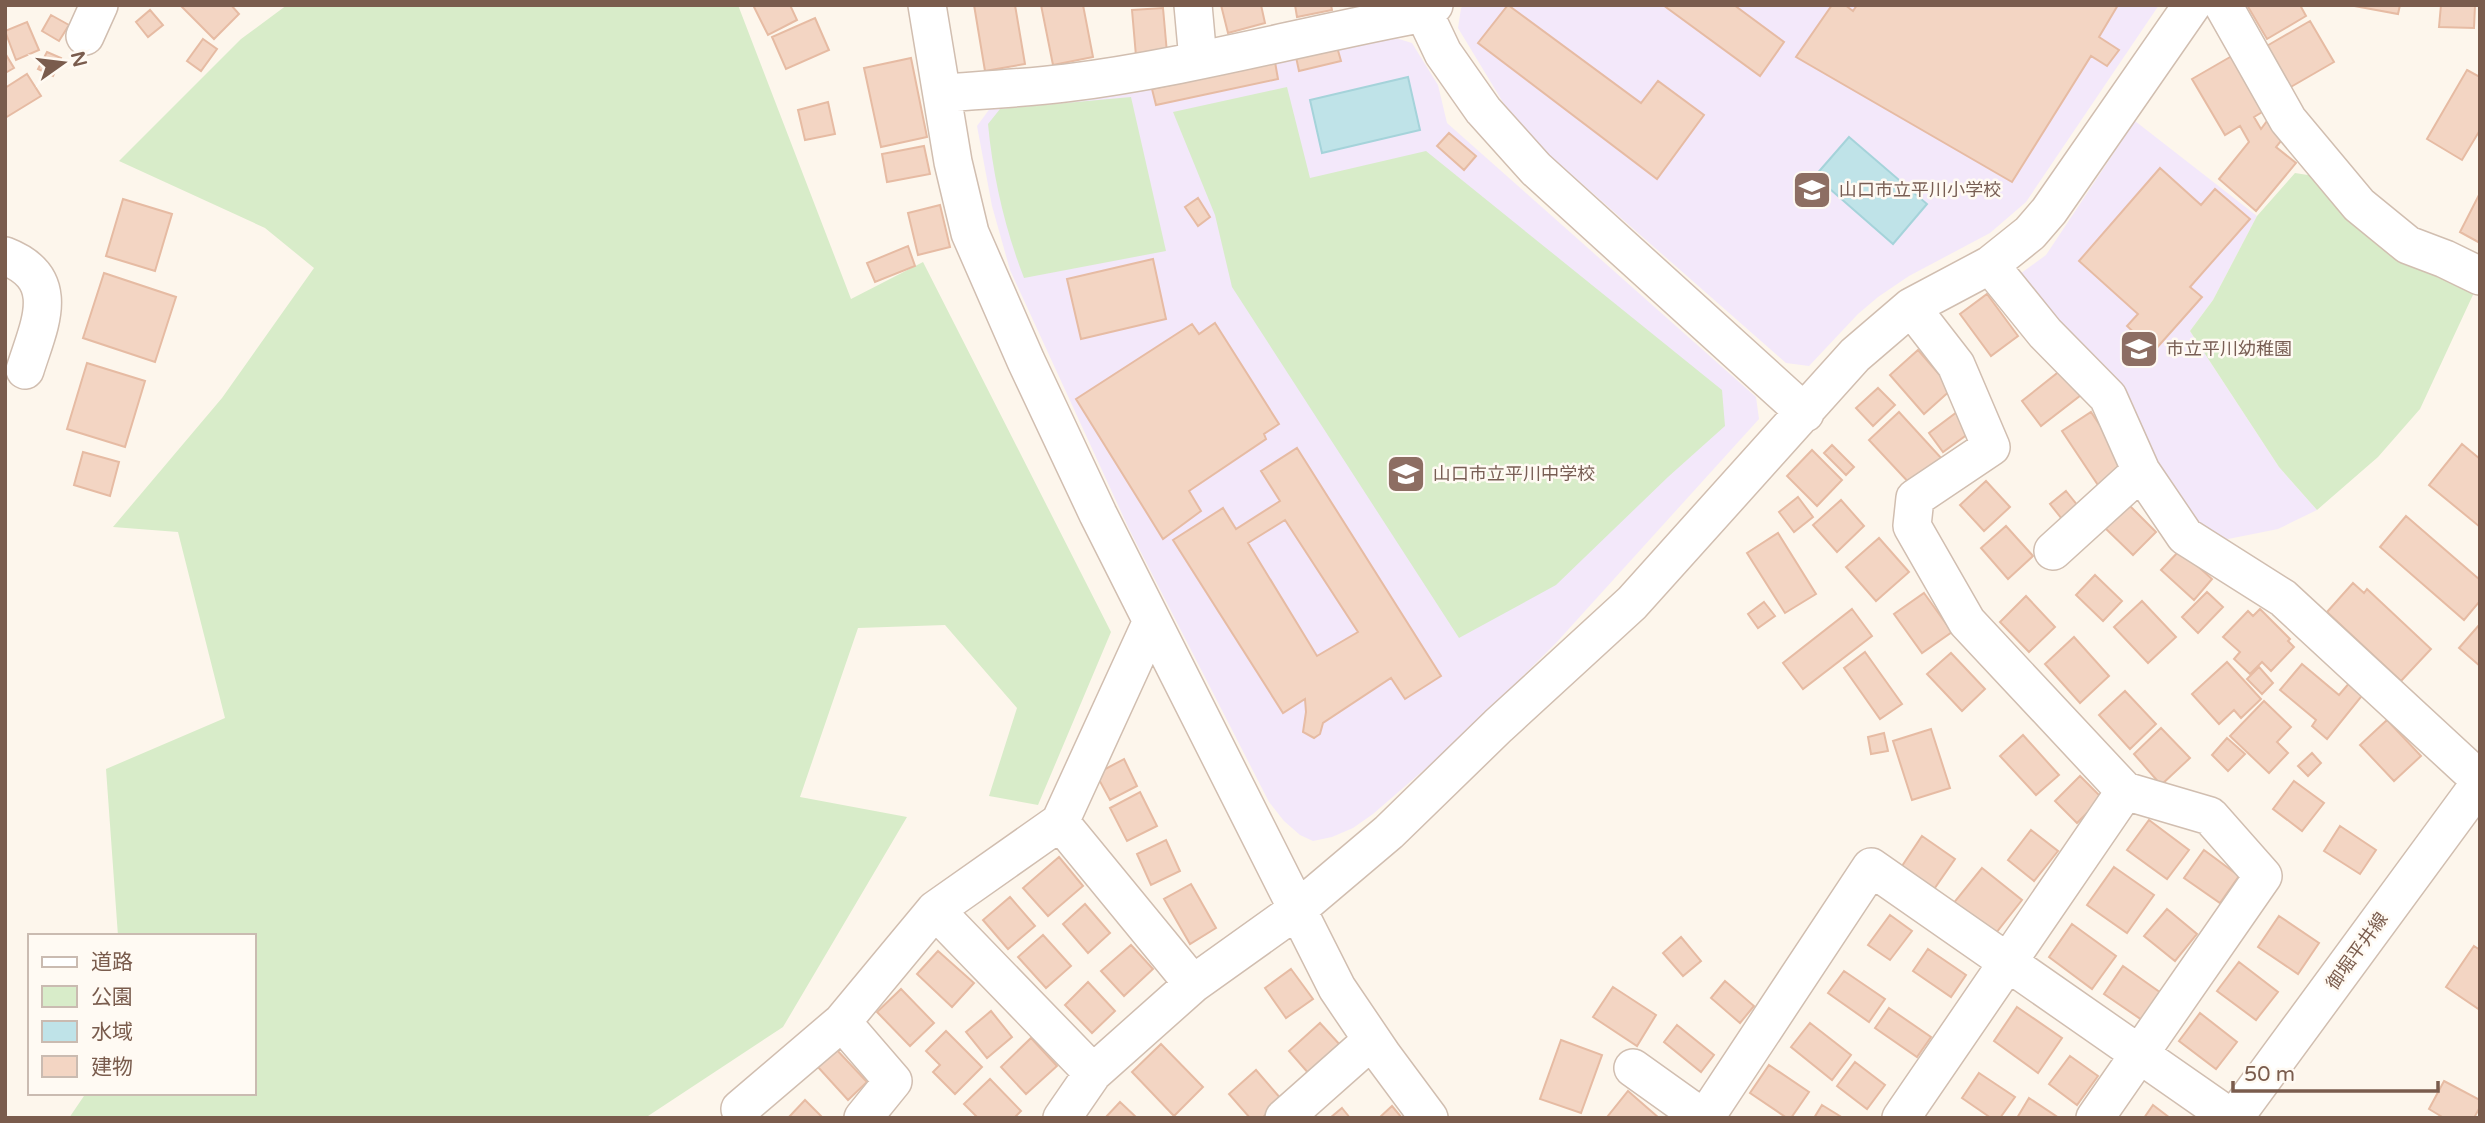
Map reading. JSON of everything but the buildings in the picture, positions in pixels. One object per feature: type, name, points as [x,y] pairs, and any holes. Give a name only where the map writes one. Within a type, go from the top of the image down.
[{"type":"street","points":[[927,5],[953,162],[970,233],[1037,384],[1098,514],[1338,988],[1429,1118]]},
{"type":"street","points":[[1193,5],[1198,60]]},
{"type":"street","points":[[1062,1118],[1093,1073],[1193,984],[1298,909],[1389,832],[1498,726],[1632,603],[1855,355],[1911,307],[1990,265],[2030,233],[2049,211],[2192,5]]},
{"type":"street","points":[[2223,5],[2288,120],[2359,205],[2408,245],[2480,276]]},
{"type":"street","points":[[943,93],[1066,83],[1198,60],[1343,16],[1429,9],[1443,53],[1483,110],[1536,169],[1805,413]]},
{"type":"street","points":[[5,257],[27,267],[42,289],[44,310],[24,370]]},
{"type":"street","points":[[1990,265],[2045,333],[2108,397],[2141,471],[2185,536],[2283,598],[2480,782]]},
{"type":"street","points":[[1911,307],[1956,365],[1991,447],[1915,498],[1912,526],[1967,622],[2125,791],[2210,816],[2263,876],[2095,1118]]},
{"type":"street","points":[[2053,551],[2141,471]]},
{"type":"street","points":[[740,1109],[842,1022],[935,909],[1060,822],[1152,621]]},
{"type":"street","name":"御堀平井線","points":[[2233,1118],[2480,782]]},
{"type":"street","points":[[1901,1118],[2125,791]]},
{"type":"street","points":[[1060,822],[1193,984]]},
{"type":"street","points":[[1633,1068],[1704,1118],[1871,867],[2138,1055],[2233,1118]]},
{"type":"street","points":[[935,909],[1093,1073]]},
{"type":"street","points":[[842,1022],[893,1081],[863,1118]]},
{"type":"street","points":[[1284,1118],[1372,1040]]},
{"type":"shaded area","name":"山口市立平川小学校","points":[[1464,5],[2159,5],[2026,202],[1990,233],[1909,276],[1878,297],[1858,314],[1809,366],[1786,363],[1547,153],[1504,104],[1458,28],[1461,8]]},
{"type":"shaded area","name":"山口市立平川中学校","points":[[1379,33],[1412,43],[1438,85],[1447,123],[1756,397],[1759,419],[1556,643],[1455,743],[1353,828],[1313,841],[1300,835],[1284,821],[1269,802],[1129,529],[1010,270],[992,206],[977,126],[994,103]]},
{"type":"shaded area","name":"市立平川幼稚園","points":[[2135,121],[2257,216],[2213,300],[2190,331],[2279,467],[2317,510],[2278,529],[2213,542],[2189,528],[2013,279],[2046,255]]},
{"type":"green space","points":[[287,5],[738,5],[851,299],[923,262],[1111,632],[1038,805],[989,796],[1017,708],[945,625],[858,628],[800,797],[907,817],[783,1027],[645,1118],[69,1118],[85,1095],[256,1095],[256,934],[118,934],[106,769],[225,718],[178,532],[113,527],[222,398],[314,268],[265,228],[119,161],[241,39]]},
{"type":"green space","points":[[1287,87],[1310,178],[1426,151],[1722,390],[1725,426],[1556,585],[1459,638],[1232,287],[1215,215],[1173,112]]},
{"type":"green space","points":[[1131,97],[1166,251],[1024,278],[1001,202],[988,124],[1000,109]]},
{"type":"green space","points":[[2295,173],[2327,178],[2478,284],[2420,409],[2378,457],[2317,510],[2279,467],[2190,331],[2213,300],[2257,216]]},
{"type":"water","points":[[1408,77],[1420,130],[1322,153],[1310,100]]},
{"type":"water","points":[[1849,137],[1927,204],[1893,244],[1815,176]]},
{"type":"place","name":"山口市立平川小学校","points":[[1812,190]]},
{"type":"place","name":"市立平川幼稚園","points":[[2139,349]]},
{"type":"place","name":"山口市立平川中学校","points":[[1406,474]]}]
